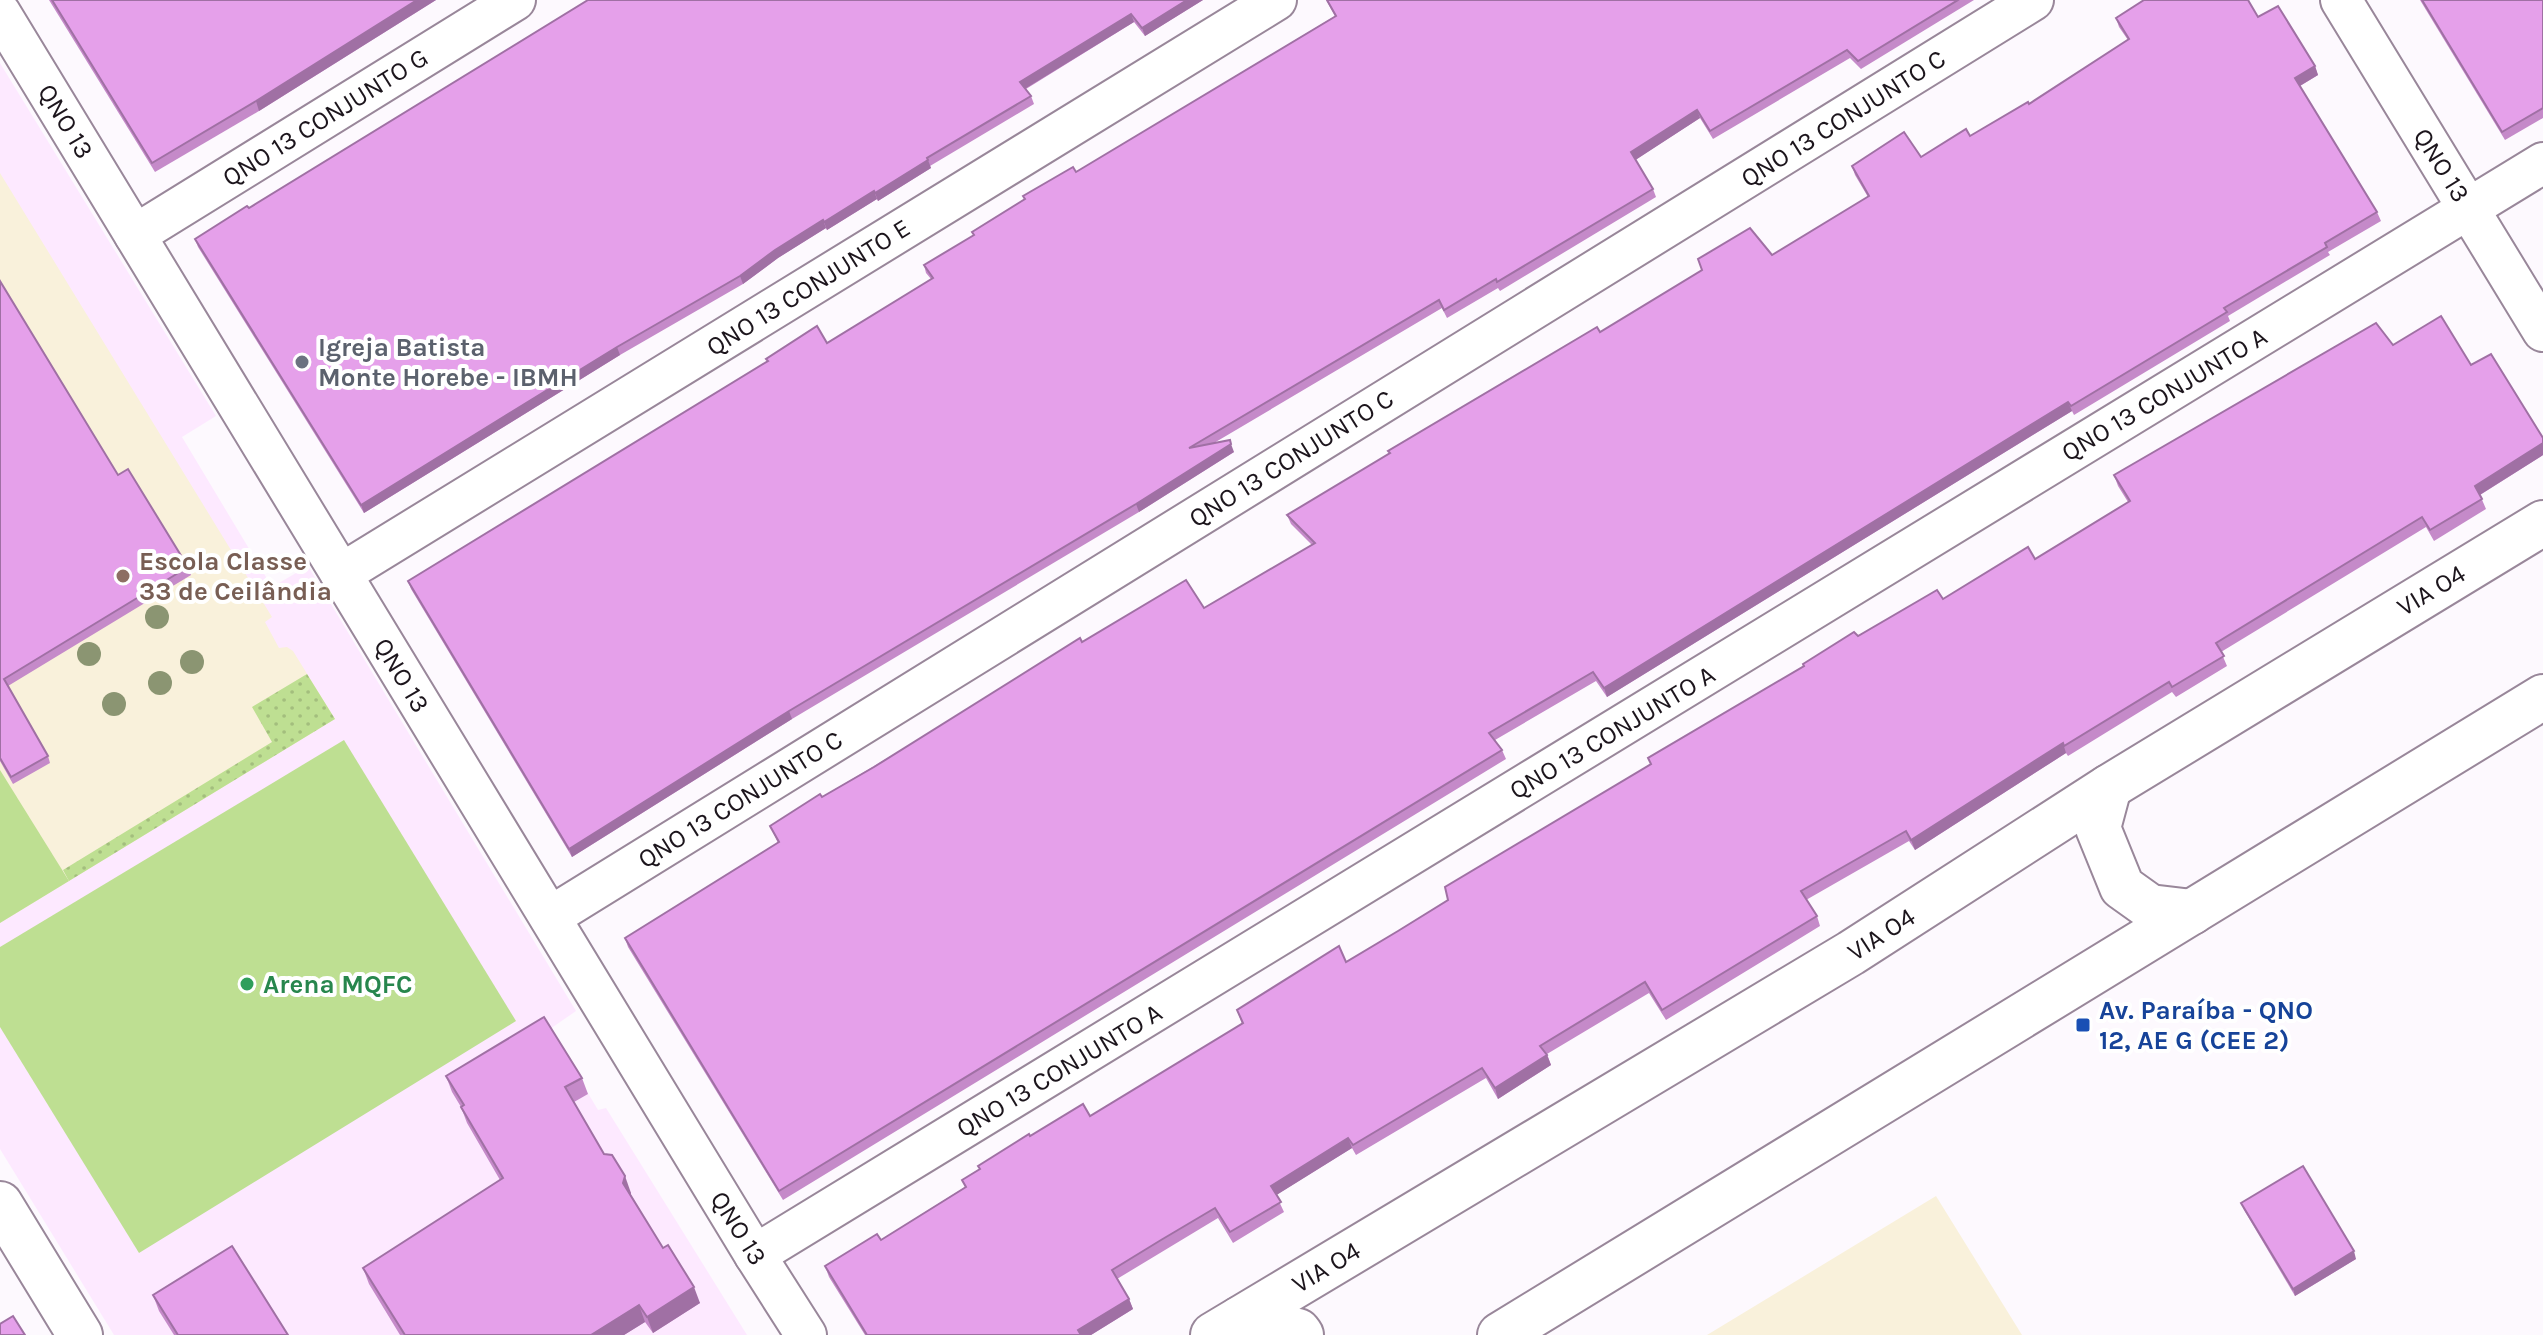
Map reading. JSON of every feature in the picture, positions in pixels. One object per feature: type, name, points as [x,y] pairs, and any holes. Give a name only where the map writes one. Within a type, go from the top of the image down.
[{"type":"main road","name":"VIA O4","points":[[1226,1327],[1851,953],[2109,787],[2543,523]]},
{"type":"main road","points":[[1500,1335],[2543,697]]},
{"type":"main road","points":[[2109,787],[2098,828],[2122,887],[2150,907],[2192,912]]},
{"type":"main road","points":[[7,1230],[80,1335]]},
{"type":"main road","points":[[1226,1327],[1298,1331],[1301,1335]]},
{"type":"street","name":"QNO 13 CONJUNTO G","points":[[135,235],[515,0]]},
{"type":"street","name":"QNO 13 CONJUNTO E","points":[[341,574],[1276,0]]},
{"type":"street","name":"QNO 13 CONJUNTO C","points":[[550,917],[2033,0]]},
{"type":"street","name":"QNO 13","points":[[2341,0],[2543,331]]},
{"type":"street","name":"QNO 13","points":[[0,13],[806,1335]]},
{"type":"street","name":"QNO 13 CONJUNTO A","points":[[755,1255],[2543,163]]},
{"type":"shaded area","points":[[0,63],[216,416],[182,437],[272,587],[308,566],[576,1011],[550,1029],[598,1110],[606,1108],[747,1335],[114,1335],[0,1149]]},
{"type":"shaded area","name":"Escola Classe 33 de Ceilândia","points":[[0,173],[272,617],[265,622],[279,648],[287,647],[293,651],[335,719],[0,923]]},
{"type":"shaded area","points":[[1936,1196],[2022,1335],[1707,1335]]},
{"type":"green space","points":[[307,674],[335,719],[69,881],[63,870],[272,742],[252,707]]},
{"type":"green space","name":"Arena MQFC","points":[[344,740],[516,1021],[139,1253],[0,1027],[0,947]]},
{"type":"green space","points":[[0,770],[69,881],[0,923]]},
{"type":"building","points":[[52,0],[417,0],[152,163]]},
{"type":"building","points":[[588,0],[1187,0],[1142,28],[1131,14],[1020,82],[1031,96],[875,193],[823,220],[740,276],[617,347],[361,505],[195,239]]},
{"type":"building","points":[[1327,0],[1958,0],[1858,61],[1847,50],[1710,131],[1697,110],[1631,152],[1653,189],[1444,310],[1439,300],[1189,448],[1230,440],[1231,444],[789,711],[569,849],[408,581],[768,361],[766,359],[817,326],[827,343],[933,278],[924,265],[974,235],[972,232],[1025,199],[1023,196],[1073,167],[1076,172],[1336,16]]},
{"type":"building","points":[[2144,0],[2248,0],[2258,17],[2278,6],[2315,66],[2295,78],[2377,212],[2325,243],[2327,247],[2224,308],[2227,312],[2071,406],[2068,402],[1604,688],[1593,672],[1489,733],[1502,750],[779,1191],[625,938],[779,842],[770,826],[820,794],[822,797],[874,767],[1080,638],[1082,642],[1186,580],[1204,608],[1315,543],[1287,515],[1597,327],[1600,332],[1702,270],[1698,259],[1750,228],[1772,255],[1869,196],[1852,166],[1904,132],[1921,157],[1966,129],[1970,136],[2029,104],[2129,39],[2116,18]]},
{"type":"building","points":[[2422,0],[2543,0],[2543,108],[2502,132]]},
{"type":"building","points":[[0,281],[118,475],[128,469],[188,567],[4,679],[48,756],[11,777],[0,758]]},
{"type":"building","points":[[2441,316],[2471,365],[2491,354],[2543,438],[2543,443],[2475,486],[2482,499],[2430,530],[2422,517],[2216,643],[2224,656],[2172,687],[2169,682],[2064,746],[2063,743],[1911,840],[1906,831],[1801,891],[1817,916],[1662,1010],[1645,982],[1540,1046],[1547,1055],[1495,1088],[1482,1068],[1353,1145],[1348,1138],[1271,1186],[1281,1202],[1230,1232],[1215,1208],[1161,1240],[1112,1270],[1129,1299],[1078,1330],[1081,1335],[867,1335],[825,1266],[877,1234],[881,1240],[966,1187],[962,1180],[980,1169],[978,1166],[1083,1104],[1090,1116],[1243,1023],[1237,1010],[1339,946],[1346,962],[1398,931],[1448,900],[1445,887],[1651,764],[1648,758],[1804,666],[1854,632],[1858,636],[1937,590],[1943,599],[2028,547],[2035,559],[2130,501],[2114,475],[2376,323],[2393,345]]},
{"type":"building","points":[[544,1017],[582,1078],[565,1087],[604,1154],[612,1155],[625,1176],[623,1183],[663,1248],[668,1245],[694,1287],[647,1317],[639,1305],[591,1335],[405,1335],[363,1268],[503,1178],[446,1076]]},
{"type":"building","points":[[2303,1166],[2354,1251],[2293,1289],[2241,1203]]},
{"type":"building","points":[[232,1246],[288,1335],[178,1335],[153,1295]]},
{"type":"building","points":[[13,1316],[25,1335],[0,1335],[0,1324]]},
{"type":"place","name":"Igreja Batista Monte Horebe - IBMH","points":[[302,362]]},
{"type":"place","name":"Escola Classe 33 de Ceilândia","points":[[123,576]]},
{"type":"place","name":"Arena MQFC","points":[[247,984]]},
{"type":"place","name":"Av. Paraíba - QNO 12, AE G (CEE 2)","points":[[2083,1025]]}]
